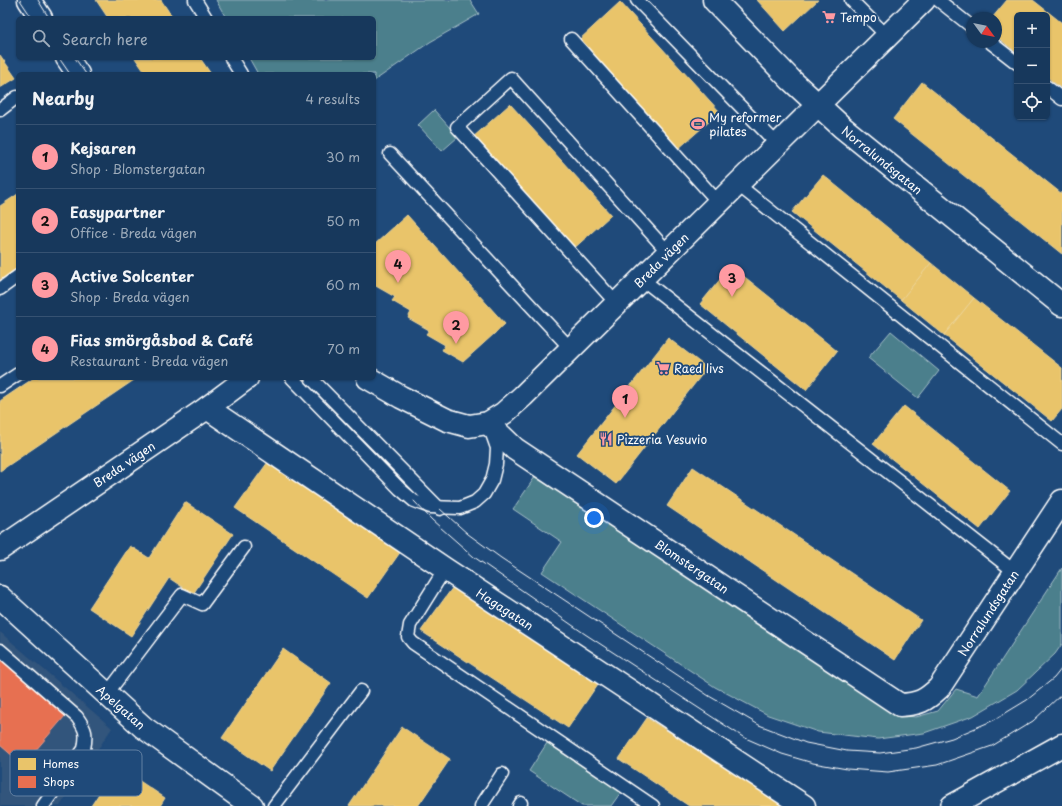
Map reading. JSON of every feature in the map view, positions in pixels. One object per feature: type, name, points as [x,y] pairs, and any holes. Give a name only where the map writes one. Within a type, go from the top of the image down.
[{"type":"street","points":[[29,0],[40,16]]},
{"type":"street","name":"Norralundsgatan","points":[[714,0],[817,105],[842,128],[1062,305]]},
{"type":"street","name":"Breda vägen","points":[[371,380],[401,397],[448,420],[469,426],[488,423],[504,413],[617,304],[924,0]]},
{"type":"street","points":[[68,60],[77,72]]},
{"type":"street","name":"Breda vägen","points":[[0,549],[208,408],[243,380]]},
{"type":"street","name":"Hagagatan","points":[[208,408],[445,569],[804,806]]},
{"type":"street","name":"Blomstergatan","points":[[488,423],[515,449],[900,705]]},
{"type":"street","name":"Norralundsgatan","points":[[900,705],[915,704],[928,699],[939,688],[1062,501]]},
{"type":"street","name":"Apelgatan","points":[[0,597],[106,695],[143,727],[252,806]]},
{"type":"street","points":[[952,806],[1062,745]]},
{"type":"lane","points":[[195,0],[205,16]]},
{"type":"lane","points":[[637,0],[778,145]]},
{"type":"lane","points":[[852,0],[887,36]]},
{"type":"lane","points":[[938,0],[966,22]]},
{"type":"lane","points":[[571,39],[719,203]]},
{"type":"lane","points":[[998,48],[1014,61]]},
{"type":"lane","points":[[232,60],[240,72]]},
{"type":"lane","points":[[617,304],[457,127],[511,78],[668,252]]},
{"type":"lane","points":[[1050,89],[1062,99]]},
{"type":"lane","points":[[0,110],[16,98]]},
{"type":"lane","points":[[390,154],[571,349]]},
{"type":"lane","points":[[737,184],[1062,444]]},
{"type":"lane","points":[[0,289],[16,277]]},
{"type":"lane","points":[[642,279],[1015,572]]},
{"type":"lane","points":[[0,386],[16,375]]},
{"type":"lane","points":[[294,380],[414,502],[430,507],[440,509],[460,508],[475,502],[484,494],[492,480],[496,464],[497,448],[488,423]]},
{"type":"lane","points":[[312,380],[440,509]]},
{"type":"lane","points":[[106,695],[182,595],[202,604],[244,547]]},
{"type":"lane","points":[[445,569],[410,624],[408,637],[413,643],[652,806]]},
{"type":"lane","points":[[0,650],[77,717],[85,729],[86,740],[83,750]]},
{"type":"lane","points":[[274,806],[361,691]]},
{"type":"lane","points":[[481,806],[502,774]]},
{"type":"lane","points":[[44,806],[51,796]]},
{"type":"shaded area","points":[[0,632],[112,728],[97,750],[10,750],[10,796],[67,796],[60,806],[0,806]]},
{"type":"green space","points":[[216,0],[470,0],[479,14],[430,42],[376,80],[376,72],[257,72],[250,60],[376,60],[376,16],[225,16]]},
{"type":"green space","points":[[434,110],[458,137],[442,151],[418,125]]},
{"type":"green space","points":[[891,331],[939,371],[918,398],[868,358]]},
{"type":"green space","points":[[535,477],[897,715],[916,717],[938,711],[956,689],[978,696],[1062,568],[1062,644],[1055,654],[1017,690],[973,716],[924,733],[878,739],[818,732],[768,715],[715,687],[542,572],[562,542],[513,509]]},
{"type":"green space","points":[[547,743],[621,792],[611,806],[582,806],[529,771]]},
{"type":"building: Homes","points":[[96,0],[161,0],[172,16],[107,16]]},
{"type":"building: Homes","points":[[757,0],[818,0],[785,31]]},
{"type":"building: Homes","points":[[1007,0],[1033,0],[1048,12],[1014,12],[1014,51],[1002,41],[1002,12],[997,12]]},
{"type":"building: Homes","points":[[620,2],[720,112],[678,149],[579,40]]},
{"type":"building: Homes","points":[[1050,13],[1062,23],[1062,89],[1050,79]]},
{"type":"building: Homes","points":[[0,55],[16,78],[0,88]]},
{"type":"building: Homes","points":[[136,60],[201,60],[210,72],[145,72]]},
{"type":"building: Homes","points":[[922,82],[1062,194],[1062,254],[893,119]]},
{"type":"building: Homes","points":[[510,104],[611,215],[571,251],[471,139]]},
{"type":"building: Homes","points":[[823,175],[931,263],[901,300],[792,212]]},
{"type":"building: Homes","points":[[16,195],[16,269],[0,281],[0,206]]},
{"type":"building: Homes","points":[[407,215],[505,324],[463,362],[442,350],[445,345],[426,334],[429,330],[408,318],[411,312],[392,301],[395,297],[376,286],[376,243]]},
{"type":"building: Homes","points":[[931,263],[974,298],[944,335],[901,300]]},
{"type":"building: Homes","points":[[731,266],[837,351],[806,390],[700,304]]},
{"type":"building: Homes","points":[[974,298],[1062,368],[1062,409],[1052,421],[944,335]]},
{"type":"building: Homes","points":[[668,338],[707,368],[616,484],[577,454]]},
{"type":"building: Homes","points":[[31,380],[134,380],[0,471],[0,401]]},
{"type":"building: Homes","points":[[904,406],[1010,491],[980,529],[873,444]]},
{"type":"building: Homes","points":[[268,462],[401,551],[368,598],[235,508]]},
{"type":"building: Homes","points":[[693,467],[921,620],[895,660],[667,506]]},
{"type":"building: Homes","points":[[185,502],[233,534],[193,594],[169,578],[131,636],[89,608],[130,546],[149,558]]},
{"type":"building: Homes","points":[[453,587],[600,681],[568,728],[421,631]]},
{"type":"building: Homes","points":[[283,649],[331,683],[270,771],[222,738]]},
{"type":"building: Homes","points":[[647,718],[785,806],[689,806],[619,759]]},
{"type":"building: Homes","points":[[402,727],[450,759],[418,806],[349,806]]},
{"type":"building: Homes","points":[[142,783],[165,798],[160,806],[91,806],[98,796],[142,796]]},
{"type":"building: Shops","points":[[0,659],[65,716],[36,750],[10,750],[10,754],[0,745]]},
{"type":"tram line","points":[[20,0],[31,16]]},
{"type":"tram line","points":[[38,0],[48,16]]},
{"type":"tram line","points":[[60,60],[69,72]]},
{"type":"tram line","points":[[76,60],[85,72]]},
{"type":"tram line","points":[[414,501],[432,520],[474,557],[585,634],[743,737],[782,754],[813,763],[847,769],[888,772],[937,765],[992,746],[1033,721],[1062,694]]},
{"type":"tram line","points":[[440,509],[468,534],[501,558],[709,696],[759,725],[806,743],[847,751],[880,753],[916,748],[952,738],[994,720],[1027,700],[1054,678],[1062,668]]},
{"type":"place","name":"Tempo","points":[[829,17]]},
{"type":"place","name":"My reformer pilates","points":[[698,124]]},
{"type":"place","name":"Fias smörgåsbod & Café","points":[[398,283]]},
{"type":"place","name":"Active Solcenter","points":[[732,297]]},
{"type":"place","name":"Easypartner","points":[[456,344]]},
{"type":"place","name":"Raed livs","points":[[663,368]]},
{"type":"place","name":"Kejsaren","points":[[625,418]]},
{"type":"place","name":"Pizzeria Vesuvio","points":[[606,439]]}]
